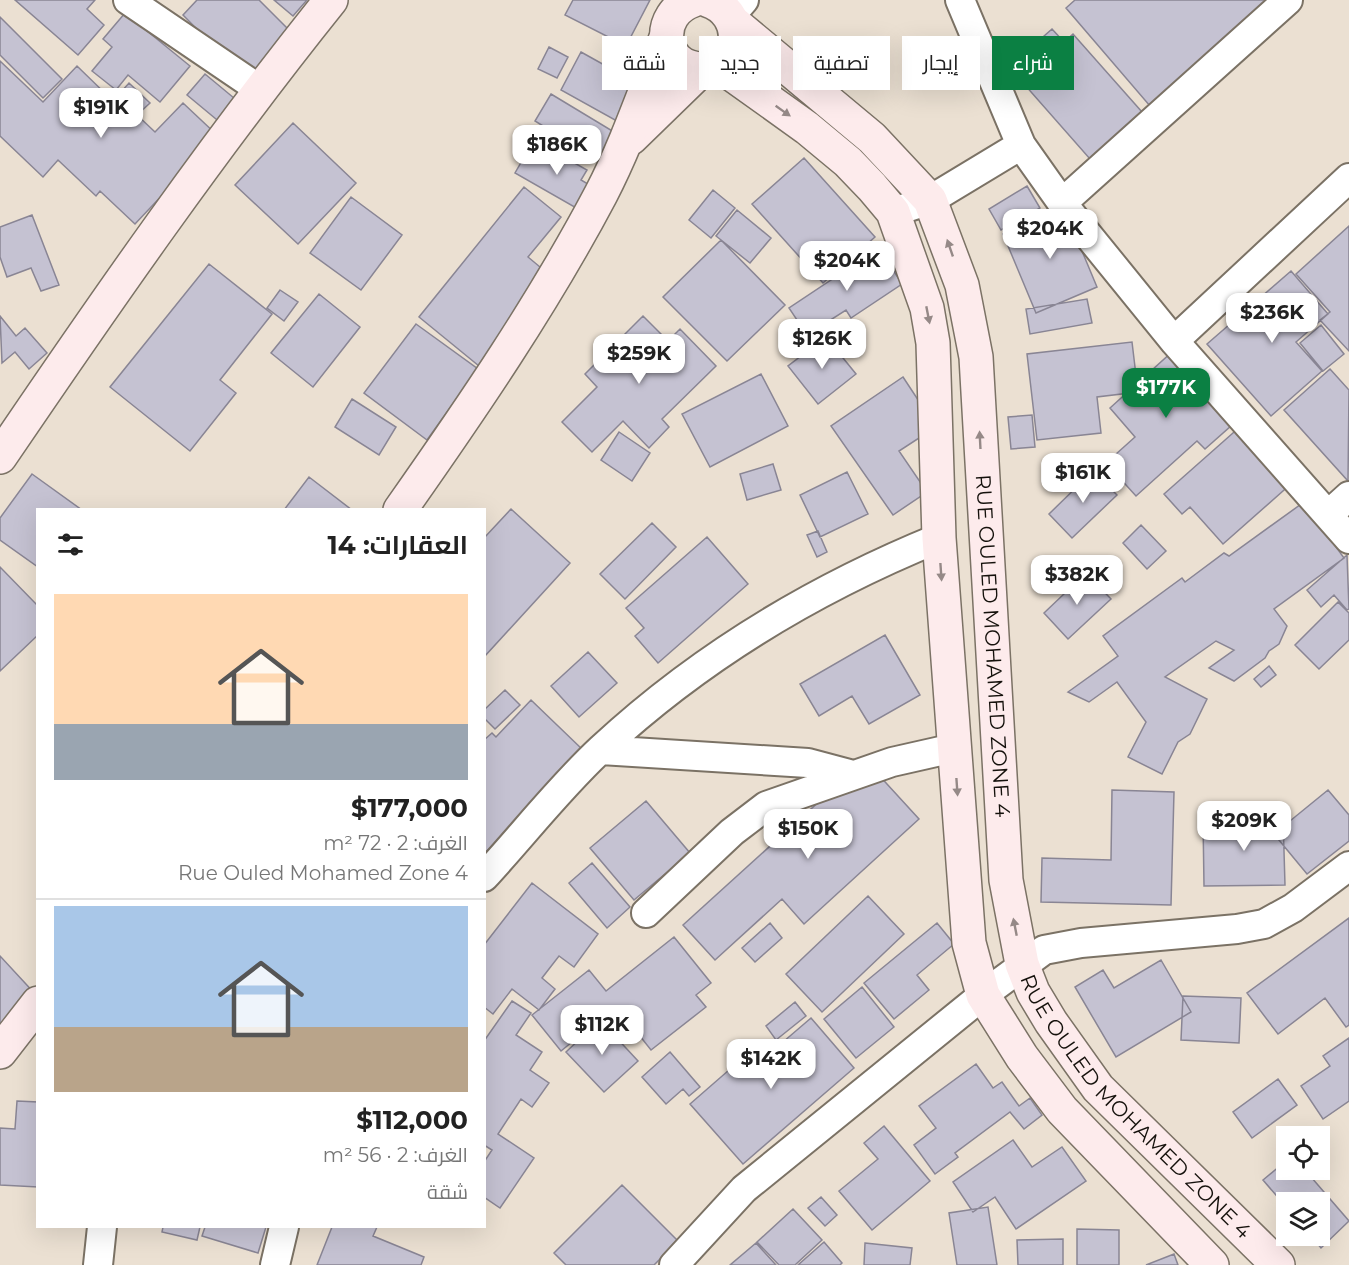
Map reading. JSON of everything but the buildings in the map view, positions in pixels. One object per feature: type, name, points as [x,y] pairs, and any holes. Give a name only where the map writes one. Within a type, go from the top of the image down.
[{"type":"street","points":[[128,0],[259,89]]},
{"type":"street","points":[[0,458],[131,263],[259,89],[331,0]]},
{"type":"street","points":[[960,0],[1021,145],[1062,203],[1174,341],[1349,539]]},
{"type":"street","points":[[1062,203],[1288,0]]},
{"type":"street","points":[[401,508],[526,322],[600,194],[623,146],[709,9],[736,36]]},
{"type":"street","name":"RUE OULED MOHAMED ZONE 4","points":[[699,66],[682,64],[675,57],[709,9],[872,138],[930,200],[948,242],[962,285],[976,357],[1006,880],[1022,964],[1033,992],[1051,1022],[1098,1088],[1278,1265]]},
{"type":"street","points":[[623,146],[699,77]]},
{"type":"street","name":"RUE OULED MOHAMED ZONE 4","points":[[746,90],[816,135],[848,162],[893,212],[927,308],[933,343],[939,538],[969,943],[983,994],[1022,1057],[1062,1110],[1212,1265]]},
{"type":"street","points":[[893,212],[930,200],[1021,145]]},
{"type":"street","points":[[1174,341],[1349,177]]},
{"type":"street","points":[[1328,515],[1349,496]]},
{"type":"street","points":[[486,875],[601,750],[687,679],[765,624],[871,566],[939,538]]},
{"type":"street","points":[[646,914],[732,832],[766,806],[892,762],[954,748]]},
{"type":"street","points":[[601,750],[808,763],[853,775]]},
{"type":"street","points":[[674,1265],[744,1189],[983,994],[1044,950],[1062,946],[1237,929],[1264,924],[1293,908],[1349,867]]},
{"type":"street","points":[[0,1052],[36,1006]]},
{"type":"street","points":[[98,1265],[102,1228]]},
{"type":"street","points":[[275,1265],[284,1228]]}]
